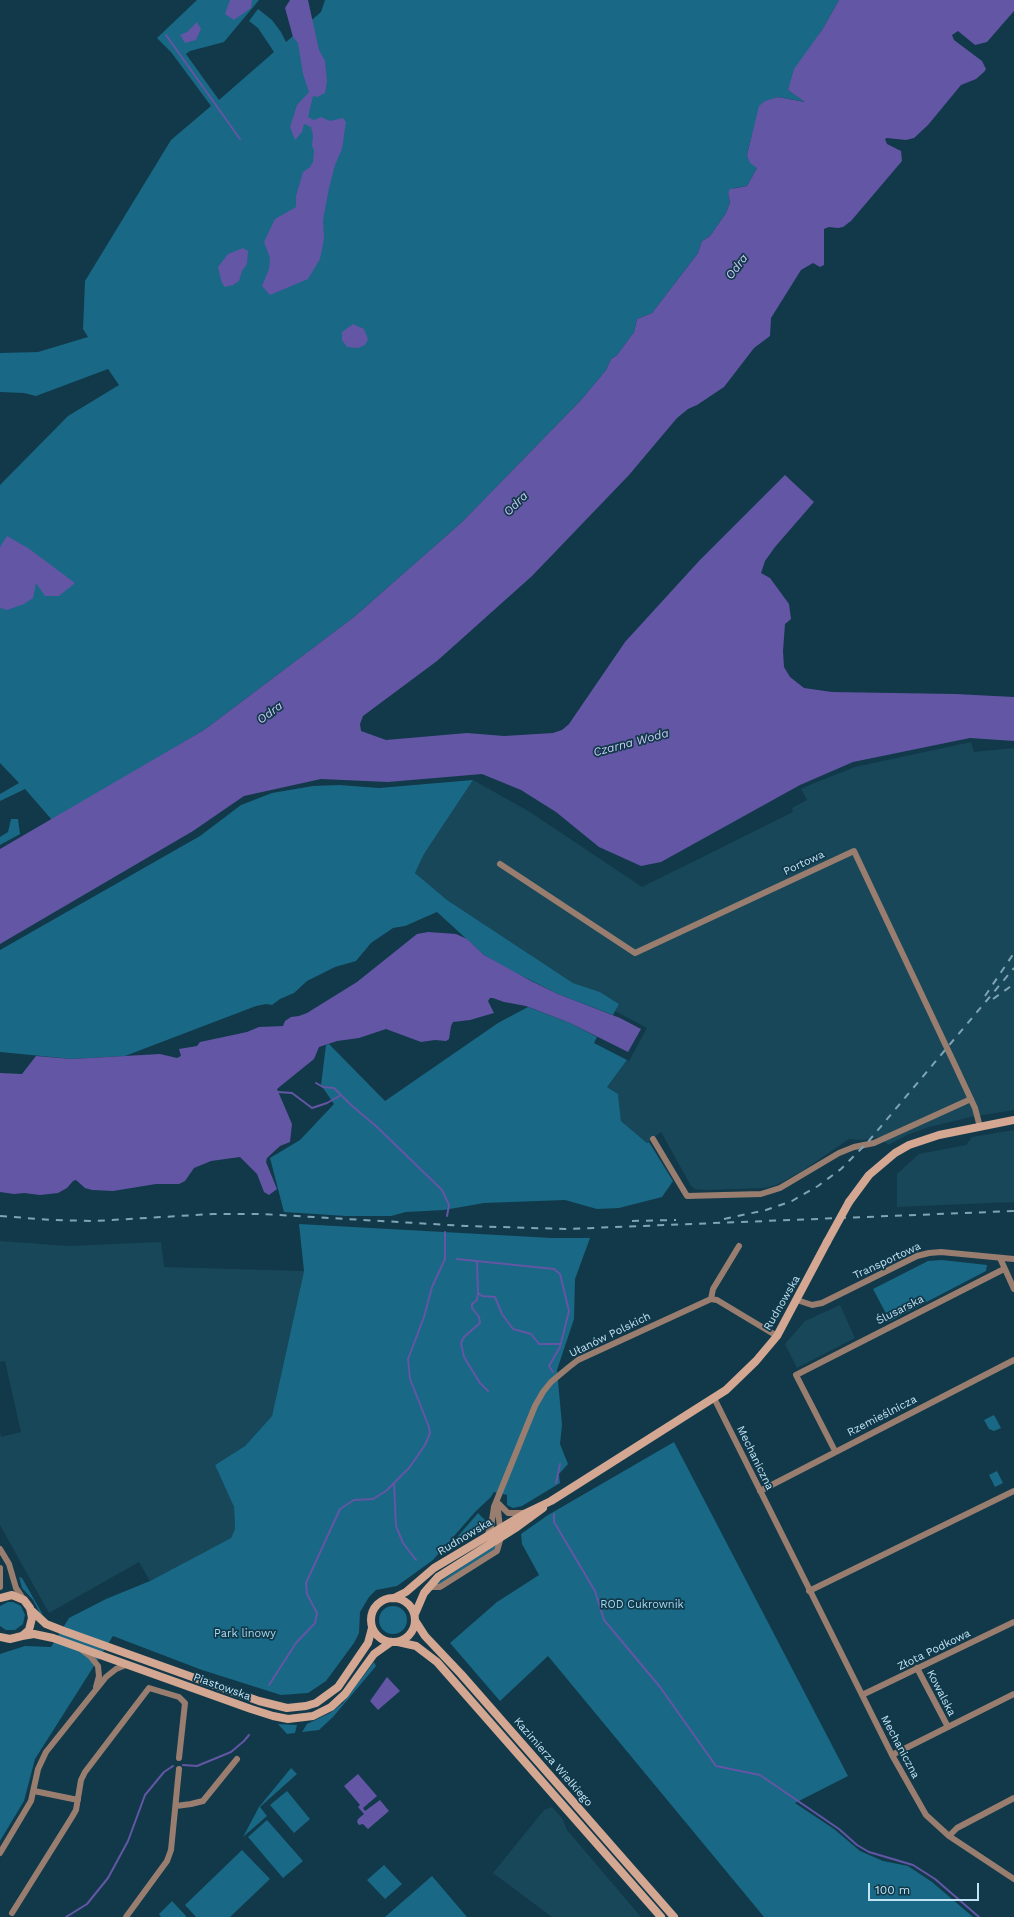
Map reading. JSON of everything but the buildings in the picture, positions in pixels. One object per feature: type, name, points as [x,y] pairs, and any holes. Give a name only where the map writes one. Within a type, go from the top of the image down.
[{"type":"main road","name":"Rudnowska","points":[[415,1618],[428,1587],[438,1577],[527,1520],[551,1501],[714,1398],[742,1376],[776,1336],[797,1300],[849,1202],[869,1175],[895,1153],[924,1139],[1014,1120]]},
{"type":"main road","name":"Rudnowska","points":[[394,1598],[406,1592],[434,1568],[526,1513],[551,1501]]},
{"type":"main road","points":[[0,1598],[12,1595],[24,1600]]},
{"type":"main road","points":[[394,1598],[409,1604],[415,1618],[410,1635],[395,1642],[380,1638],[372,1628],[371,1620],[374,1608],[383,1600],[394,1598]]},
{"type":"main road","name":"Piastowska","points":[[24,1600],[40,1620],[64,1631],[259,1701],[287,1708],[306,1706],[316,1702],[338,1687],[368,1643],[372,1628]]},
{"type":"main road","points":[[22,1636],[31,1625],[32,1611]]},
{"type":"main road","name":"Kazimierza Wielkiego","points":[[415,1618],[425,1636],[461,1674],[674,1917]]},
{"type":"main road","name":"Piastowska","points":[[2,1638],[38,1634],[129,1664],[273,1716],[300,1718],[318,1714],[335,1704],[346,1694],[374,1654],[395,1642]]},
{"type":"main road","name":"Kazimierza Wielkiego","points":[[395,1642],[416,1646],[437,1662],[661,1917]]},
{"type":"street","name":"Portowa","points":[[500,864],[635,953],[854,851],[971,1099],[980,1127]]},
{"type":"street","points":[[653,1139],[687,1196],[761,1194],[780,1188],[854,1146],[874,1142],[971,1099]]},
{"type":"street","points":[[739,1246],[713,1289],[711,1299],[717,1300],[776,1336]]},
{"type":"street","name":"Transportowa","points":[[797,1300],[812,1305],[822,1303],[917,1256],[929,1253],[941,1252],[1014,1259]]},
{"type":"street","points":[[1000,1258],[1014,1289]]},
{"type":"street","name":"Ślusarska","points":[[835,1451],[796,1375],[1004,1269]]},
{"type":"street","name":"Ułanów Polskich","points":[[487,1537],[492,1527],[493,1512],[498,1498],[535,1406],[542,1392],[551,1382],[578,1360],[711,1299]]},
{"type":"street","name":"Rzemieślnicza","points":[[760,1491],[1014,1360]]},
{"type":"street","name":"Mechaniczna","points":[[714,1398],[892,1755],[926,1814],[949,1836],[1014,1878]]},
{"type":"street","points":[[809,1591],[1014,1491]]},
{"type":"street","points":[[498,1498],[501,1508],[508,1513],[518,1515],[526,1513]]},
{"type":"street","name":"Ułanów Polskich","points":[[498,1498],[501,1537]]},
{"type":"street","points":[[0,1549],[9,1564],[16,1588],[24,1600]]},
{"type":"street","points":[[0,1568],[0,1588]]},
{"type":"street","name":"Złota Podkowa","points":[[862,1695],[1014,1622]]},
{"type":"street","points":[[75,1646],[90,1656],[98,1666],[99,1676],[89,1699]]},
{"type":"street","points":[[0,1853],[31,1801],[40,1760],[110,1673],[121,1666],[129,1664]]},
{"type":"street","name":"Kowalska","points":[[917,1668],[948,1727]]},
{"type":"street","points":[[12,1913],[72,1817],[78,1800],[81,1780],[84,1772],[149,1688],[178,1697],[185,1703],[179,1758]]},
{"type":"street","points":[[892,1755],[1014,1694]]},
{"type":"street","points":[[176,1806],[203,1801],[237,1759]]},
{"type":"street","points":[[126,1917],[167,1861],[171,1850],[179,1769]]},
{"type":"street","points":[[34,1790],[78,1800]]},
{"type":"street","points":[[949,1836],[957,1828],[1014,1798]]},
{"type":"shaded area","points":[[971,742],[974,752],[1014,748],[1014,1110],[971,1117],[929,1127],[907,1135],[888,1145],[880,1137],[864,1140],[849,1139],[802,1171],[776,1185],[764,1188],[708,1190],[695,1189],[691,1186],[661,1132],[647,1143],[621,1121],[618,1094],[607,1087],[627,1060],[629,1061],[647,1028],[615,1011],[619,1004],[600,992],[573,983],[447,900],[415,873],[424,854],[473,780],[530,812],[642,887],[793,812],[792,808],[807,800],[801,789],[812,784],[855,767]]},
{"type":"shaded area","points":[[1014,1130],[1014,1202],[897,1207],[897,1174],[919,1154],[966,1145],[972,1137]]},
{"type":"shaded area","points":[[0,1241],[69,1246],[161,1242],[164,1267],[304,1271],[272,1416],[245,1446],[215,1465],[234,1507],[235,1529],[231,1538],[150,1581],[139,1562],[49,1613],[0,1525],[0,1432],[1,1437],[21,1432],[5,1361],[0,1362]]},
{"type":"shaded area","points":[[840,1305],[855,1338],[797,1368],[785,1344],[805,1321]]},
{"type":"shaded area","points":[[552,1807],[562,1818],[567,1830],[641,1917],[552,1917],[493,1873],[544,1810]]},
{"type":"green space","points":[[197,0],[259,0],[224,42],[190,51],[186,54],[219,100],[274,52],[258,28],[249,21],[258,9],[272,20],[286,42],[321,12],[325,0],[839,0],[788,90],[806,102],[778,97],[773,99],[752,135],[747,155],[757,168],[747,186],[734,188],[728,193],[730,202],[726,213],[710,236],[702,241],[698,253],[652,313],[637,319],[634,332],[617,355],[611,359],[606,370],[581,400],[462,522],[354,617],[204,730],[52,820],[25,789],[0,801],[0,794],[19,783],[0,763],[0,485],[68,416],[119,385],[108,369],[36,396],[24,393],[0,392],[0,353],[38,352],[88,337],[83,329],[85,281],[171,140],[211,106],[171,52],[157,38]]},
{"type":"green space","points":[[473,780],[424,854],[415,873],[447,900],[573,983],[600,992],[619,1004],[613,1015],[558,994],[506,968],[484,955],[437,912],[405,926],[393,928],[371,943],[356,961],[335,967],[307,981],[294,993],[280,999],[272,1005],[266,1004],[256,1006],[125,1056],[72,1059],[0,1052],[0,950],[200,836],[241,805],[272,793],[313,786],[339,785],[379,788]]},
{"type":"green space","points":[[11,819],[18,819],[20,834],[0,845],[0,837],[8,832]]},
{"type":"green space","points":[[528,1007],[570,1023],[597,1037],[594,1043],[627,1060],[607,1087],[618,1094],[621,1121],[647,1143],[649,1142],[673,1181],[662,1197],[619,1208],[597,1209],[565,1200],[484,1203],[444,1210],[406,1212],[391,1216],[346,1216],[284,1212],[270,1158],[300,1140],[334,1104],[321,1085],[326,1045],[329,1044],[385,1101],[498,1023]]},
{"type":"green space","name":"Park linowy","points":[[299,1224],[552,1238],[590,1238],[575,1279],[574,1319],[557,1370],[562,1425],[560,1444],[568,1464],[559,1474],[560,1483],[522,1506],[513,1508],[507,1505],[507,1495],[494,1492],[433,1560],[397,1586],[376,1590],[369,1597],[360,1612],[359,1633],[354,1643],[326,1681],[308,1693],[281,1695],[202,1670],[113,1636],[35,1759],[24,1801],[0,1841],[0,1654],[25,1646],[51,1647],[69,1618],[106,1599],[150,1581],[231,1538],[235,1529],[234,1507],[215,1465],[245,1446],[272,1416],[304,1271]]},
{"type":"green space","points":[[942,1260],[987,1265],[986,1271],[890,1321],[873,1289],[928,1261]]},
{"type":"green space","points":[[994,1415],[1001,1428],[994,1431],[989,1429],[984,1420]]},
{"type":"green space","name":"ROD Cukrownik","points":[[674,1442],[848,1776],[795,1803],[834,1829],[860,1851],[883,1861],[908,1866],[932,1882],[973,1917],[764,1917],[548,1656],[500,1701],[450,1643],[497,1602],[539,1575],[522,1544],[521,1534],[548,1515]]},
{"type":"green space","points":[[997,1471],[1003,1483],[995,1487],[989,1475]]},
{"type":"green space","points":[[478,1513],[487,1522],[481,1531],[440,1557]]},
{"type":"green space","points":[[498,1543],[494,1550],[440,1584],[436,1584]]},
{"type":"green space","points":[[19,1577],[22,1578],[43,1615],[40,1613],[33,1600],[22,1588]]},
{"type":"green space","points":[[8,1602],[13,1602],[21,1606],[25,1615],[23,1624],[15,1630],[6,1630],[0,1626],[0,1606]]},
{"type":"green space","points":[[393,1606],[403,1610],[407,1620],[403,1630],[393,1634],[383,1630],[379,1620],[383,1610]]},
{"type":"green space","points":[[374,1662],[376,1666],[333,1717],[319,1730],[302,1732],[307,1724],[330,1713],[343,1703]]},
{"type":"green space","points":[[278,1724],[297,1725],[295,1733],[287,1734]]},
{"type":"green space","points":[[291,1768],[297,1774],[260,1807],[267,1816],[243,1837],[259,1807]]},
{"type":"green space","points":[[287,1791],[310,1819],[294,1833],[270,1805]]},
{"type":"green space","points":[[267,1820],[303,1861],[283,1878],[248,1837]]},
{"type":"green space","points":[[242,1850],[270,1879],[230,1917],[196,1917],[185,1905]]},
{"type":"green space","points":[[384,1865],[402,1884],[385,1899],[367,1880]]},
{"type":"green space","points":[[432,1876],[467,1917],[385,1917]]},
{"type":"green space","points":[[172,1901],[186,1917],[161,1917],[159,1914]]},
{"type":"water","points":[[230,0],[252,0],[251,8],[234,20],[225,14]]},
{"type":"water","points":[[290,0],[308,0],[319,50],[325,61],[327,81],[325,93],[317,97],[313,96],[308,117],[314,120],[321,117],[330,121],[343,118],[346,122],[342,149],[335,165],[329,188],[323,220],[324,239],[320,259],[308,279],[270,295],[262,286],[269,269],[270,258],[264,242],[275,219],[296,207],[296,196],[303,172],[310,167],[313,162],[314,150],[312,146],[313,136],[311,127],[304,124],[302,132],[295,140],[290,127],[297,105],[309,92],[303,74],[298,43],[293,37],[285,8]]},
{"type":"water","points":[[839,0],[1014,0],[1014,11],[987,42],[975,45],[958,31],[952,35],[954,40],[982,61],[986,69],[976,79],[961,85],[928,125],[914,138],[906,140],[885,139],[887,144],[901,151],[902,161],[851,221],[843,227],[829,227],[824,229],[824,265],[820,267],[813,263],[801,270],[771,318],[770,336],[754,348],[724,387],[697,405],[688,409],[677,418],[629,475],[532,576],[437,661],[363,716],[360,724],[361,731],[386,740],[467,733],[504,736],[553,733],[562,730],[569,724],[625,642],[699,561],[785,475],[814,502],[775,547],[765,561],[761,573],[770,578],[789,604],[791,619],[785,624],[783,651],[784,667],[790,677],[804,688],[832,692],[955,694],[1014,697],[1014,741],[970,738],[853,762],[800,785],[661,862],[641,866],[599,847],[556,812],[521,790],[482,774],[388,782],[321,779],[244,796],[193,831],[0,944],[0,849],[204,730],[354,617],[462,522],[581,400],[606,370],[611,359],[617,355],[634,332],[637,319],[652,313],[698,253],[702,241],[710,236],[726,213],[730,202],[728,193],[730,189],[747,186],[757,168],[750,163],[747,155],[759,106],[765,101],[778,97],[805,102],[788,90],[794,69],[822,30]]},
{"type":"water","points":[[197,22],[201,29],[196,40],[185,43],[180,35],[187,32]]},
{"type":"water","points":[[243,248],[248,251],[247,264],[242,271],[239,281],[233,285],[225,287],[222,283],[218,267],[228,254]]},
{"type":"water","points":[[353,324],[364,329],[368,339],[365,345],[358,348],[347,347],[342,340],[342,332]]},
{"type":"water","points":[[7,536],[28,548],[75,583],[59,596],[45,596],[36,583],[33,598],[24,604],[7,610],[0,608],[0,547]]},
{"type":"water","points":[[428,932],[456,934],[467,939],[484,955],[531,981],[558,994],[620,1018],[641,1029],[628,1052],[570,1023],[526,1006],[490,998],[488,1001],[494,1013],[470,1020],[453,1022],[449,1039],[446,1041],[435,1040],[421,1042],[386,1029],[359,1038],[337,1041],[319,1047],[314,1059],[277,1089],[292,1124],[290,1142],[280,1146],[267,1158],[266,1162],[277,1189],[269,1195],[264,1192],[257,1174],[240,1157],[211,1161],[194,1168],[185,1181],[179,1184],[156,1184],[113,1191],[92,1190],[85,1188],[76,1180],[73,1181],[67,1188],[58,1193],[40,1195],[0,1192],[0,1073],[22,1074],[36,1056],[72,1059],[160,1054],[177,1058],[181,1056],[179,1049],[197,1046],[200,1042],[247,1032],[259,1027],[283,1026],[285,1021],[291,1017],[307,1013],[357,982],[417,934]]},
{"type":"water","points":[[387,1677],[400,1691],[378,1710],[370,1701]]},
{"type":"water","points":[[358,1774],[377,1796],[363,1808],[365,1811],[380,1800],[389,1811],[368,1829],[363,1824],[359,1825],[357,1822],[358,1819],[364,1814],[358,1807],[360,1805],[344,1786]]},
{"type":"waterway","points":[[166,35],[240,139]]},
{"type":"waterway","points":[[316,1083],[323,1087],[334,1088],[341,1095]]},
{"type":"waterway","points":[[278,1092],[292,1093],[312,1108],[327,1103],[341,1095],[376,1126],[442,1190],[449,1205],[447,1216]]},
{"type":"waterway","points":[[269,1685],[296,1643],[315,1623],[317,1613],[307,1594],[306,1583],[340,1509],[354,1500],[373,1499],[386,1491],[409,1468],[425,1445],[430,1433],[410,1379],[408,1359],[424,1317],[432,1287],[445,1259],[445,1232]]},
{"type":"waterway","points":[[457,1259],[554,1269],[560,1274],[569,1311],[560,1347],[549,1366],[553,1372]]},
{"type":"waterway","points":[[477,1262],[478,1293],[482,1296],[495,1297],[502,1314],[513,1329],[531,1334],[539,1344],[560,1344]]},
{"type":"waterway","points":[[478,1293],[477,1300],[472,1304],[472,1308],[479,1317],[480,1323],[464,1337],[461,1343],[464,1357],[480,1383],[488,1391]]},
{"type":"waterway","points":[[556,1483],[560,1464]]},
{"type":"waterway","points":[[394,1483],[396,1526],[403,1543],[416,1560]]},
{"type":"waterway","points":[[554,1514],[554,1522],[595,1591],[604,1620],[660,1687],[716,1766],[760,1775],[839,1829],[857,1845],[869,1852],[913,1865],[935,1879],[979,1917]]},
{"type":"waterway","points":[[183,1765],[197,1766],[231,1752],[249,1735]]},
{"type":"waterway","points":[[66,1917],[87,1904],[108,1878],[128,1841],[145,1795],[164,1772],[173,1766]]},
{"type":"railway","points":[[985,996],[1014,953]]},
{"type":"railway","points":[[724,1219],[766,1210],[792,1201],[818,1186],[841,1169],[867,1143],[1014,968]]},
{"type":"railway","points":[[993,999],[1014,984]]},
{"type":"railway","points":[[0,1216],[52,1220],[95,1221],[213,1214],[262,1214],[466,1226],[567,1229],[1014,1211]]},
{"type":"railway","points":[[632,1221],[676,1220]]},
{"type":"water label","name":"Odra","points":[[737,267]]},
{"type":"water label","name":"Odra","points":[[516,504]]},
{"type":"water label","name":"Odra","points":[[270,713]]},
{"type":"water label","name":"Czarna Woda","points":[[631,743]]}]
